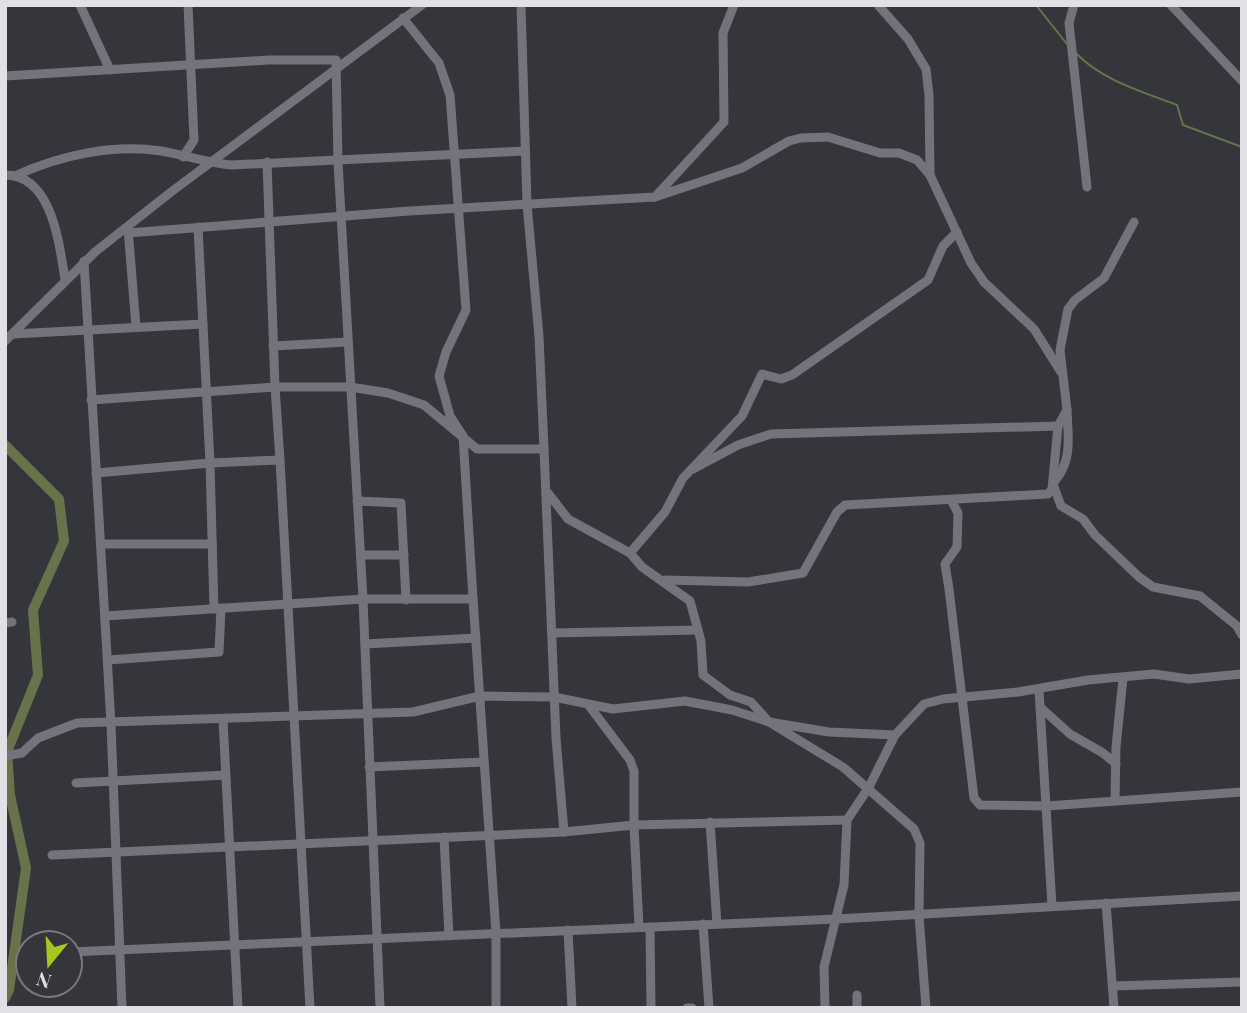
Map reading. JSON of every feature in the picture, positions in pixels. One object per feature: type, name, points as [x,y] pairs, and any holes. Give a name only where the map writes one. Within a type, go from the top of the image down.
[{"type":"street","points":[[80,5],[110,70]]},
{"type":"street","points":[[183,157],[194,140],[188,5]]},
{"type":"street","points":[[9,337],[84,261],[422,5]]},
{"type":"street","points":[[521,5],[527,204],[538,336],[554,697],[564,832]]},
{"type":"street","points":[[655,197],[724,122],[723,33],[734,5]]},
{"type":"street","points":[[878,5],[908,39],[926,69],[930,174]]},
{"type":"street","points":[[1074,5],[1069,23],[1087,187]]},
{"type":"street","points":[[1171,5],[1242,81]]},
{"type":"street","points":[[403,18],[439,63],[447,79],[455,156],[466,310],[443,359],[439,376],[450,416],[463,436],[487,835],[496,933],[496,1008]]},
{"type":"street","points":[[5,76],[323,58],[336,60],[338,162],[343,216],[349,387],[361,555],[380,1008]]},
{"type":"street","points":[[128,230],[655,197],[729,174],[770,155],[789,141],[828,137],[880,152],[899,153],[917,160],[930,174],[984,282],[1034,330],[1061,373]]},
{"type":"street","points":[[5,175],[17,175],[86,152],[159,151],[211,163],[338,162],[525,151]]},
{"type":"street","points":[[267,162],[275,387],[310,1008]]},
{"type":"street","points":[[17,175],[30,180],[38,189],[57,234],[65,279]]},
{"type":"street","points":[[1053,483],[1062,472],[1069,453],[1060,350],[1068,309],[1075,300],[1104,278],[1133,222]]},
{"type":"street","points":[[108,660],[219,652],[198,227]]},
{"type":"street","points":[[128,230],[136,327]]},
{"type":"street","points":[[630,553],[665,512],[691,470],[743,416],[762,374],[781,379],[792,375],[928,280],[943,246],[957,232]]},
{"type":"street","points":[[84,261],[86,330],[108,660],[122,1008]]},
{"type":"street","points":[[9,337],[203,324]]},
{"type":"street","points":[[273,346],[347,342]]},
{"type":"street","points":[[91,400],[275,387],[349,387],[414,400],[477,449],[544,450]]},
{"type":"street","points":[[665,580],[748,582],[798,575],[806,570],[840,508],[951,499],[1041,496],[1052,489],[1058,426],[1067,410]]},
{"type":"street","points":[[691,470],[738,444],[771,433],[1058,426]]},
{"type":"street","points":[[96,473],[280,460]]},
{"type":"street","points":[[1053,483],[1061,506],[1083,519],[1095,535],[1139,577],[1153,587],[1200,596],[1237,626],[1242,635]]},
{"type":"street","points":[[547,492],[568,519],[630,553],[642,567],[665,580],[690,601],[698,630],[703,675],[730,695],[751,702],[769,722],[829,758],[869,787],[914,829],[920,843],[919,915],[926,1008]]},
{"type":"street","points":[[951,499],[958,513],[957,547],[945,564],[944,572],[950,589],[974,798],[980,805],[1047,806],[1242,792]]},
{"type":"street","points":[[357,501],[401,503],[406,600]]},
{"type":"street","points":[[101,544],[212,544]]},
{"type":"street","points":[[361,555],[404,555]]},
{"type":"street","points":[[105,615],[363,599],[473,599]]},
{"type":"street","points":[[552,633],[698,630]]},
{"type":"street","points":[[365,644],[476,638]]},
{"type":"street","points":[[825,1008],[824,967],[844,885],[847,820],[869,787],[895,735],[924,704],[961,697],[1039,690],[1088,680],[1154,674],[1189,679],[1242,674]]},
{"type":"street","points":[[1115,800],[1123,678]]},
{"type":"street","points":[[1039,690],[1052,906]]},
{"type":"street","points":[[5,756],[22,753],[38,738],[77,723],[111,724],[223,720],[294,714],[428,711],[480,696],[554,697],[590,707],[630,709],[668,701],[685,701],[732,710],[769,722],[829,732],[895,735]]},
{"type":"street","points":[[590,707],[630,760],[634,771],[634,825],[651,1008]]},
{"type":"street","points":[[1040,707],[1070,734],[1104,753],[1116,764]]},
{"type":"street","points":[[223,720],[238,1008]]},
{"type":"street","points":[[369,766],[484,762]]},
{"type":"street","points":[[76,783],[226,775]]},
{"type":"street","points":[[52,855],[564,832],[634,825],[847,820]]},
{"type":"street","points":[[710,822],[717,923]]},
{"type":"street","points":[[444,836],[449,936]]},
{"type":"street","points":[[84,952],[837,919],[1242,896]]},
{"type":"street","points":[[1106,903],[1114,1008]]},
{"type":"street","points":[[703,924],[709,1008]]},
{"type":"street","points":[[568,930],[572,1008]]},
{"type":"street","points":[[1113,986],[1242,982]]},
{"type":"street","points":[[857,995],[857,1008]]},
{"type":"street","points":[[687,1008],[692,1008]]},
{"type":"waterway","points":[[1036,5],[1067,44]]},
{"type":"waterway","points":[[1076,53],[1110,78],[1177,105],[1183,125],[1242,147]]},
{"type":"waterway","points":[[5,445],[59,499],[64,541],[33,610],[38,675],[7,752],[10,795],[26,868],[9,990],[5,998]]}]
